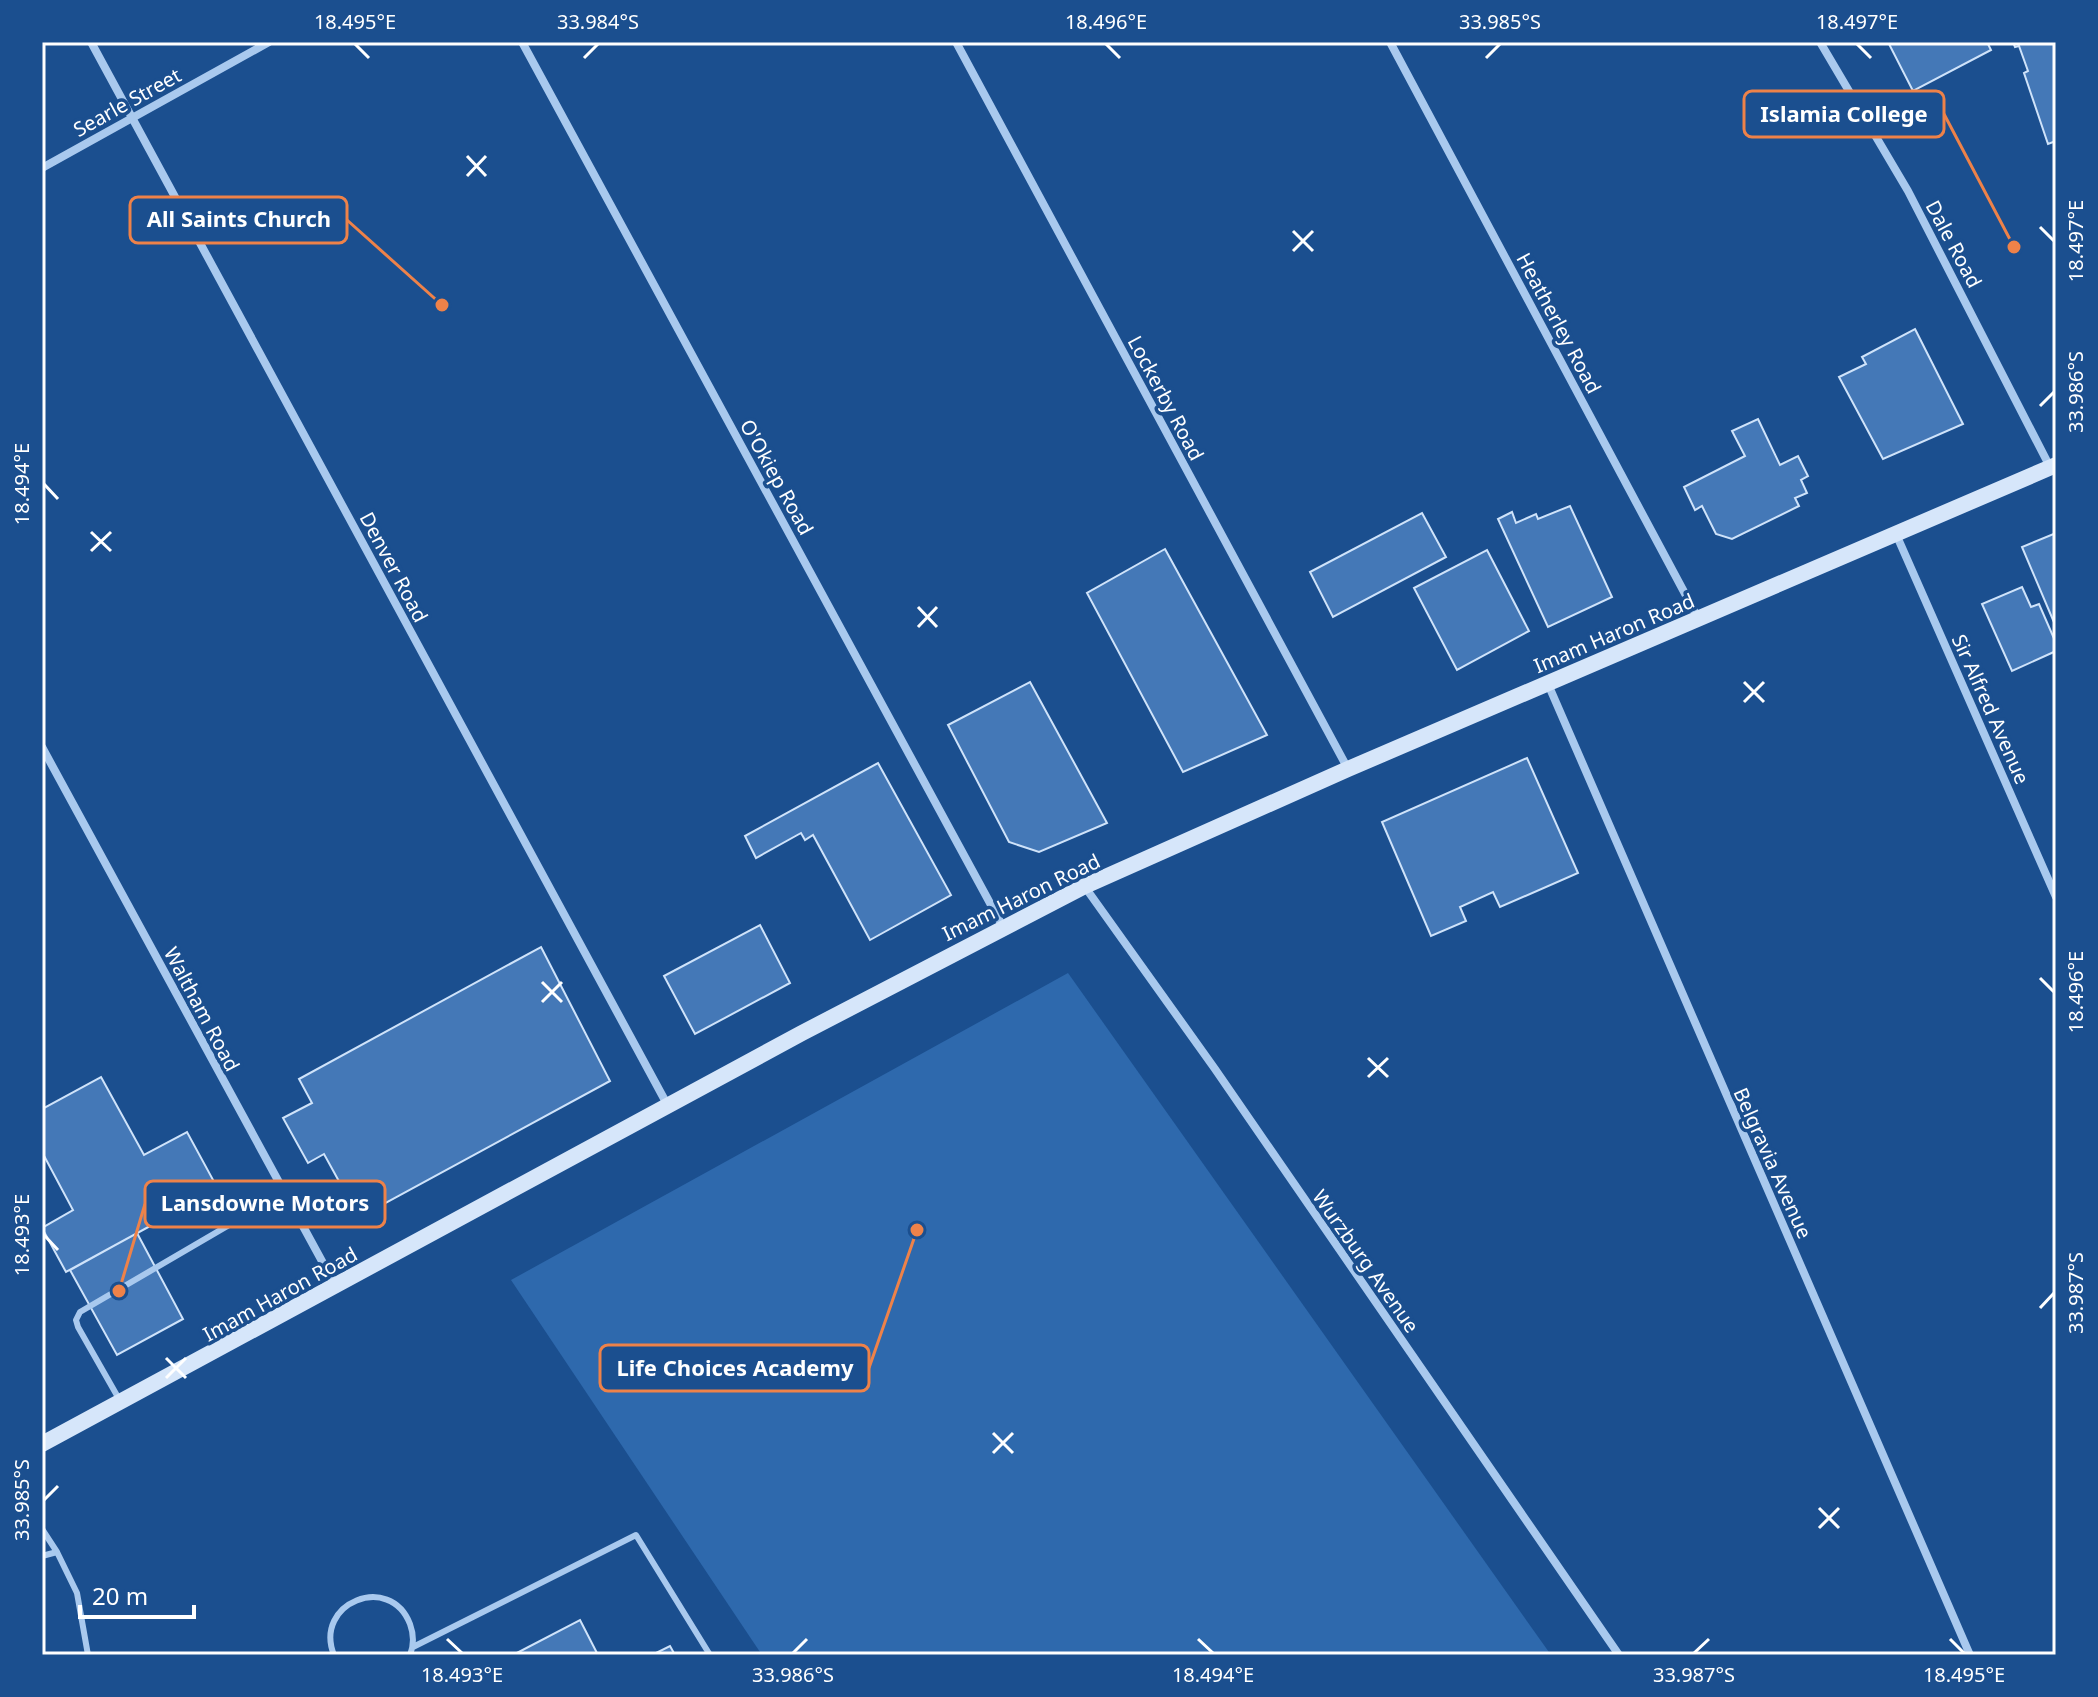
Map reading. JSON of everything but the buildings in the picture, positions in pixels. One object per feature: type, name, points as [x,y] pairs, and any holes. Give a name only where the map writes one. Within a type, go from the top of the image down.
[{"type":"street","name":"Denver Road","points":[[91,42],[669,1107]]},
{"type":"street","name":"Searle Street","points":[[42,168],[269,42]]},
{"type":"street","name":"O'Okiep Road","points":[[522,42],[1003,927]]},
{"type":"street","name":"Lockerby Road","points":[[956,42],[1348,769]]},
{"type":"street","name":"Heatherley Road","points":[[1390,42],[1699,619]]},
{"type":"street","name":"Dale Road","points":[[1820,42],[1908,191],[2053,466]]},
{"type":"street","name":"Imam Haron Road","points":[[42,1444],[1003,927],[1085,886],[1348,769],[2053,466]]},
{"type":"street","name":"Sir Alfred Avenue","points":[[1896,534],[2056,897]]},
{"type":"street","name":"Belgravia Avenue","points":[[1547,683],[1970,1655]]},
{"type":"street","name":"Waltham Road","points":[[42,747],[336,1286]]},
{"type":"street","name":"Wurzburg Avenue","points":[[1085,886],[1215,1069],[1619,1655]]},
{"type":"lane","points":[[120,1402],[78,1327],[76,1320],[80,1312],[284,1193]]},
{"type":"lane","points":[[42,1529],[77,1593],[88,1655]]},
{"type":"lane","points":[[413,1647],[636,1535],[710,1655]]},
{"type":"lane","points":[[42,1556],[57,1552]]},
{"type":"lane","points":[[334,1655],[330,1647],[331,1630],[337,1615],[349,1604],[364,1598],[380,1597],[396,1604],[407,1616],[413,1631],[410,1655]]},
{"type":"shaded area","points":[[1068,973],[1551,1655],[762,1655],[511,1280]]},
{"type":"place","name":"Islamia College","points":[[2014,247]]},
{"type":"place","name":"All Saints Church","points":[[442,305]]},
{"type":"place","name":"Life Choices Academy","points":[[917,1230]]},
{"type":"place","name":"Lansdowne Motors","points":[[119,1291]]}]
